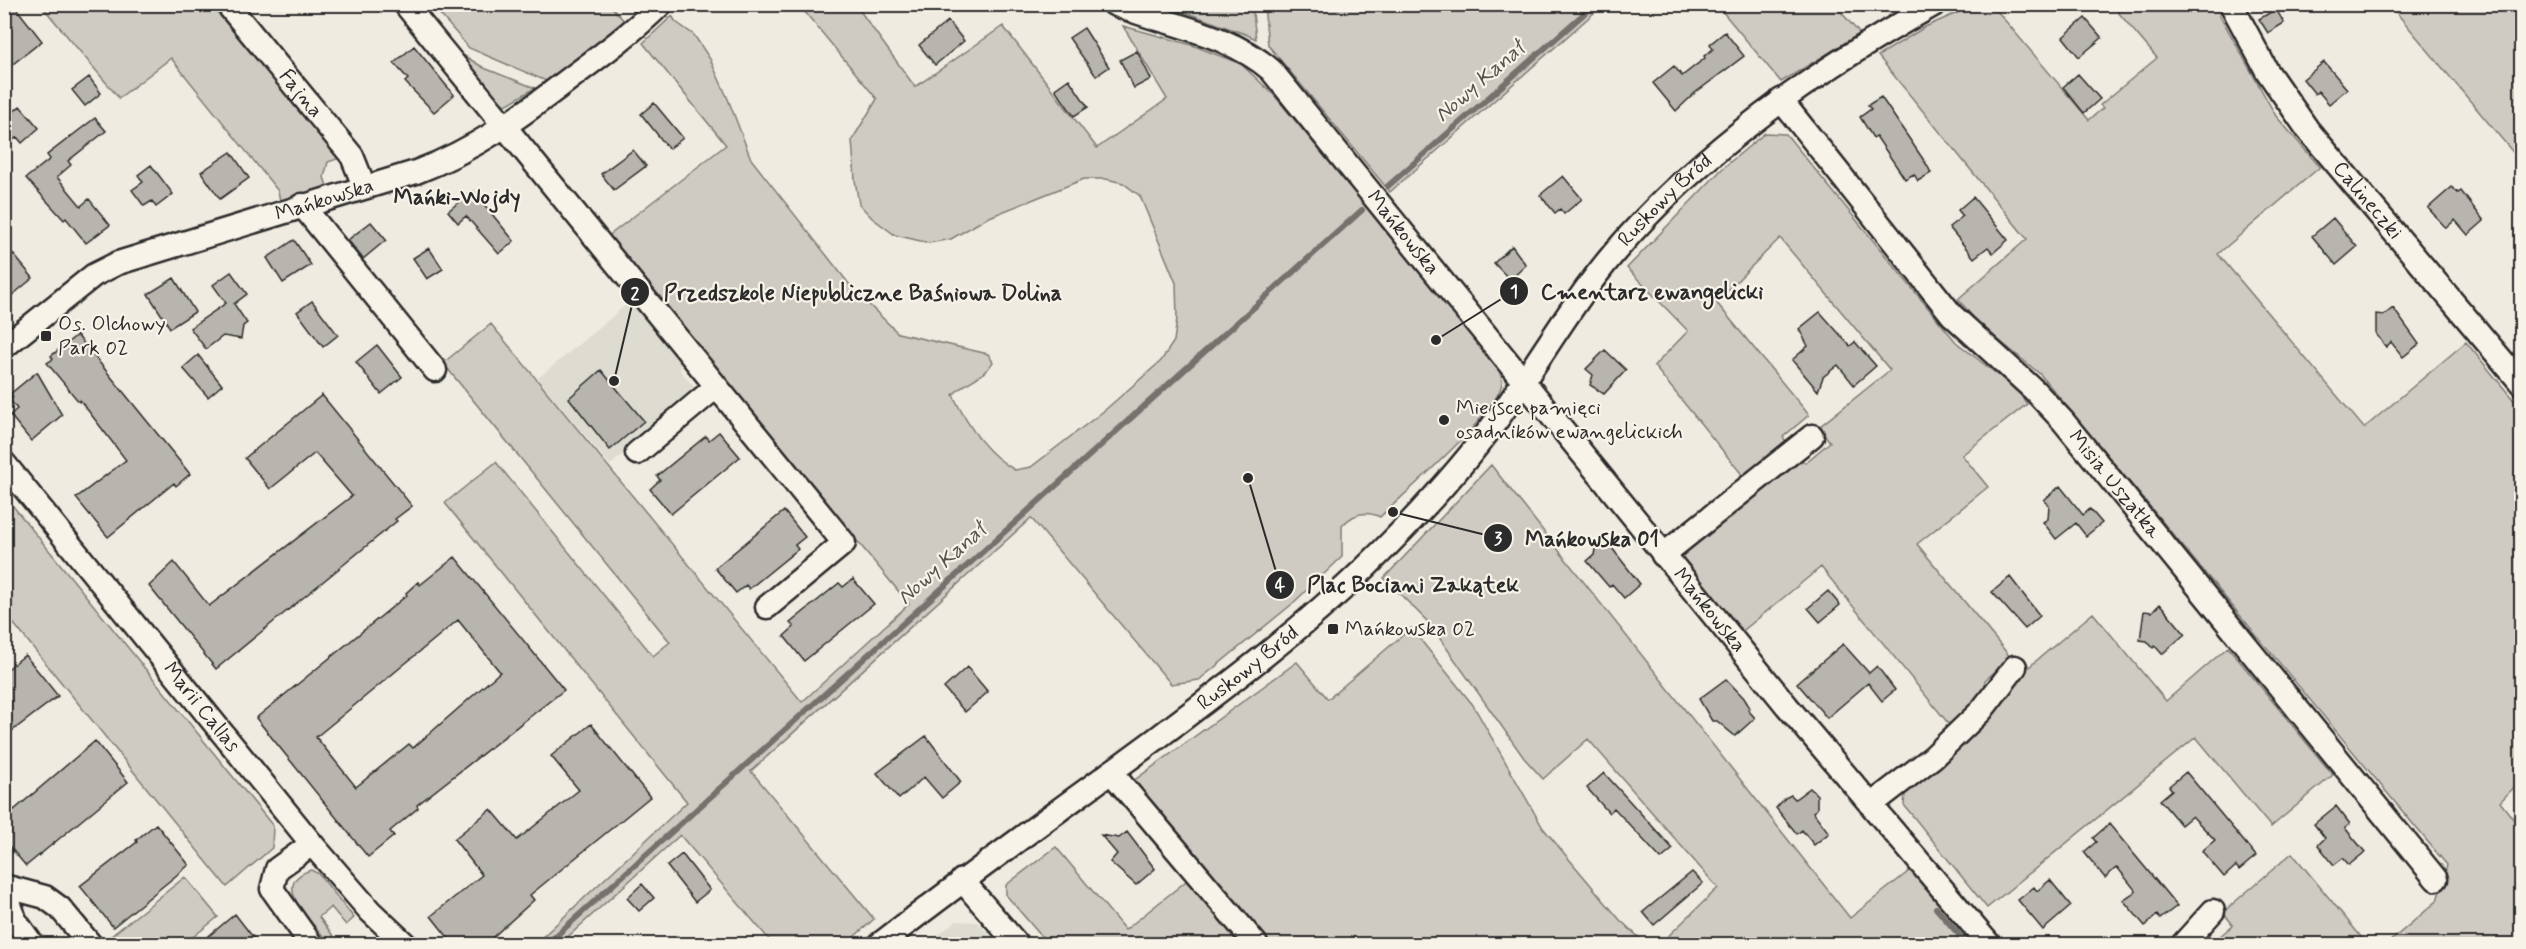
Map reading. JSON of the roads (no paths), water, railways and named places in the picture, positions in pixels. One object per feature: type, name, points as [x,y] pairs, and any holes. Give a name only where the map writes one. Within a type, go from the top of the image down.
[{"type":"street","name":"Fajna","points":[[226,4],[352,156],[364,186]]},
{"type":"street","points":[[405,4],[844,543],[767,608]]},
{"type":"street","name":"Mańkowska","points":[[4,347],[105,269],[142,255],[441,162],[505,128],[617,43],[661,4]]},
{"type":"street","name":"Mańkowska","points":[[1114,4],[1152,20],[1230,43],[1257,58],[1270,70],[1827,755],[1872,804],[1989,945]]},
{"type":"street","name":"Ruskowy Bród","points":[[880,945],[962,880],[1229,684],[1306,621],[1364,569],[1453,475],[1501,415],[1618,249],[1709,157],[1781,100],[1843,57],[1935,4]]},
{"type":"street","name":"Calineczki","points":[[2231,4],[2267,71],[2308,130],[2522,384]]},
{"type":"street","name":"Misia Uszatka","points":[[1781,100],[1953,315],[2034,390],[2063,421],[2436,879]]},
{"type":"street","points":[[302,205],[435,370]]},
{"type":"street","points":[[637,453],[717,387]]},
{"type":"street","points":[[1663,555],[1812,436]]},
{"type":"street","name":"Marii Callas","points":[[4,463],[312,844],[370,911],[405,945]]},
{"type":"street","points":[[1872,804],[1934,757],[1981,711],[2015,667]]},
{"type":"street","points":[[1111,772],[1256,945]]},
{"type":"street","points":[[311,945],[272,889],[277,869],[312,844]]},
{"type":"street","points":[[962,880],[1017,945]]},
{"type":"street","points":[[4,886],[15,920],[32,945]]},
{"type":"street","points":[[4,886],[45,897],[60,908],[90,945]]},
{"type":"street","points":[[2183,945],[2213,912]]},
{"type":"waterway","name":"Nowy Kanał","points":[[1388,186],[1595,4]]},
{"type":"waterway","name":"Nowy Kanał","points":[[547,944],[1362,210]]},
{"type":"waterway","points":[[1936,908],[1967,944]]},
{"type":"place","name":"Os. Olchowy Park 02","points":[[46,336]]},
{"type":"place","name":"Cmentarz ewangelicki","points":[[1436,340]]},
{"type":"place","name":"Przedszkole Niepubliczne Baśniowa Dolina","points":[[614,381]]},
{"type":"place","name":"Miejsce pamięci osadników ewangelickich","points":[[1444,420]]},
{"type":"place","name":"Plac Bociani Zakątek","points":[[1248,478]]},
{"type":"place","name":"Mańkowska 01","points":[[1393,512]]},
{"type":"place","name":"Mańkowska 02","points":[[1333,629]]},
{"type":"district","name":"Mańki-Wojdy","points":[[457,198]]}]
